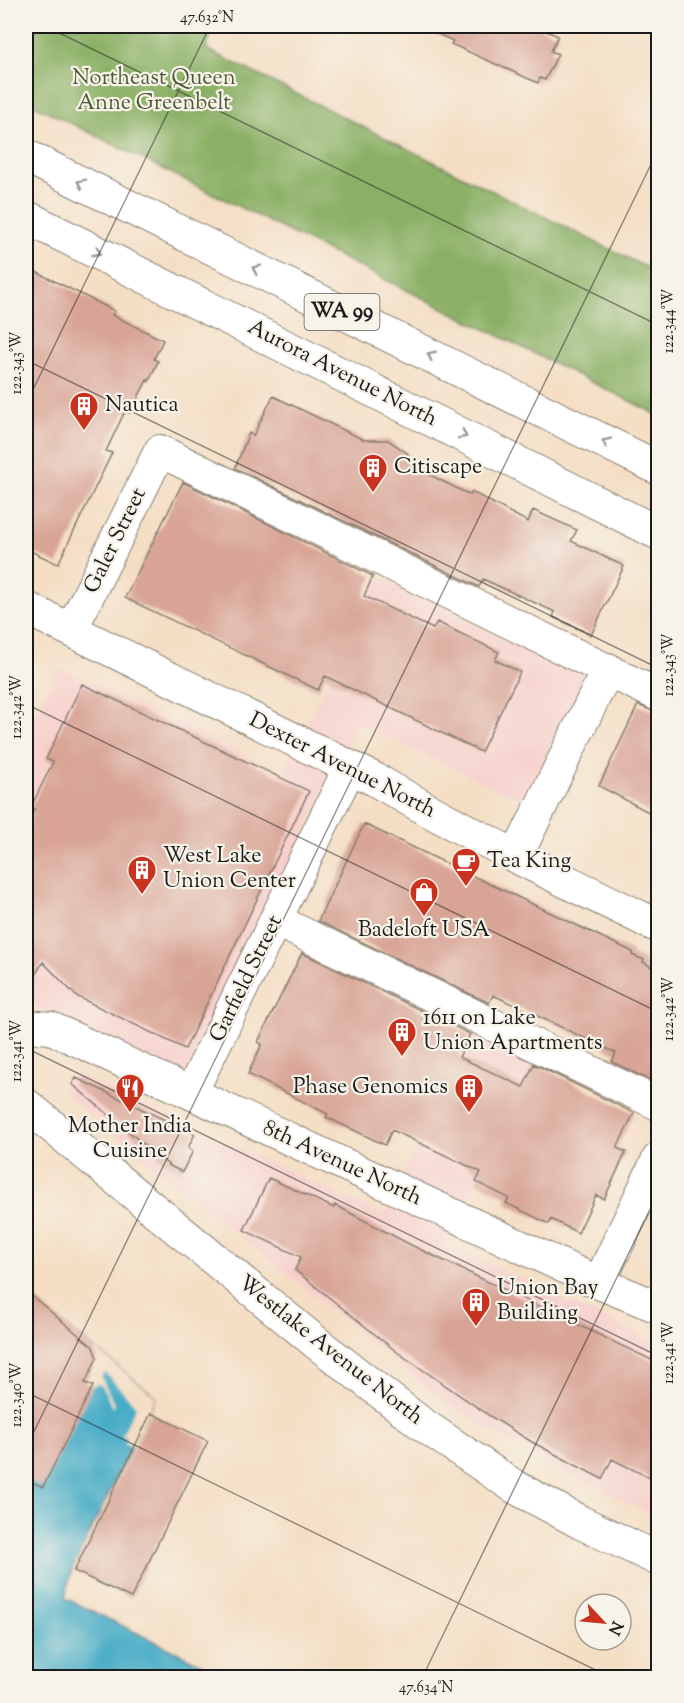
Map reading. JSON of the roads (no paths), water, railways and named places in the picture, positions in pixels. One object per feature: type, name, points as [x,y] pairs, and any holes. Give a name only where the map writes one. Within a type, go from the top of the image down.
[{"type":"main road","name":"WA 99","points":[[26,156],[658,468]]},
{"type":"main road","name":"Aurora Avenue North","points":[[26,217],[658,532]]},
{"type":"main road","name":"Dexter Avenue North","points":[[26,608],[350,767],[516,856],[658,926]]},
{"type":"main road","name":"Westlake Avenue North","points":[[26,1105],[318,1344],[422,1424],[515,1487],[580,1522],[658,1559]]},
{"type":"street","name":"Galer Street","points":[[71,630],[160,451],[608,669]]},
{"type":"street","points":[[516,856],[608,669],[658,695]]},
{"type":"street","name":"Garfield Street","points":[[190,1093],[350,767]]},
{"type":"street","points":[[275,920],[658,1104]]},
{"type":"street","name":"8th Avenue North","points":[[26,1026],[51,1028],[599,1283],[658,1306]]},
{"type":"street","points":[[599,1283],[658,1159]]},
{"type":"water","points":[[26,1294],[156,1397],[72,1569],[65,1598],[228,1677],[26,1677]]},
{"type":"place","name":"Nautica","points":[[84,432]]},
{"type":"place","name":"Citiscape","points":[[373,494]]},
{"type":"place","name":"Tea King","points":[[466,888]]},
{"type":"place","name":"West Lake Union Center","points":[[142,896]]},
{"type":"place","name":"Badeloft USA","points":[[424,918]]},
{"type":"place","name":"1611 on Lake Union Apartments","points":[[402,1058]]},
{"type":"place","name":"Mother India Cuisine","points":[[130,1114]]},
{"type":"place","name":"Phase Genomics","points":[[469,1114]]},
{"type":"place","name":"Union Bay Building","points":[[476,1328]]},
{"type":"park label","name":"Northeast Queen Anne Greenbelt","points":[[154,92]]}]
